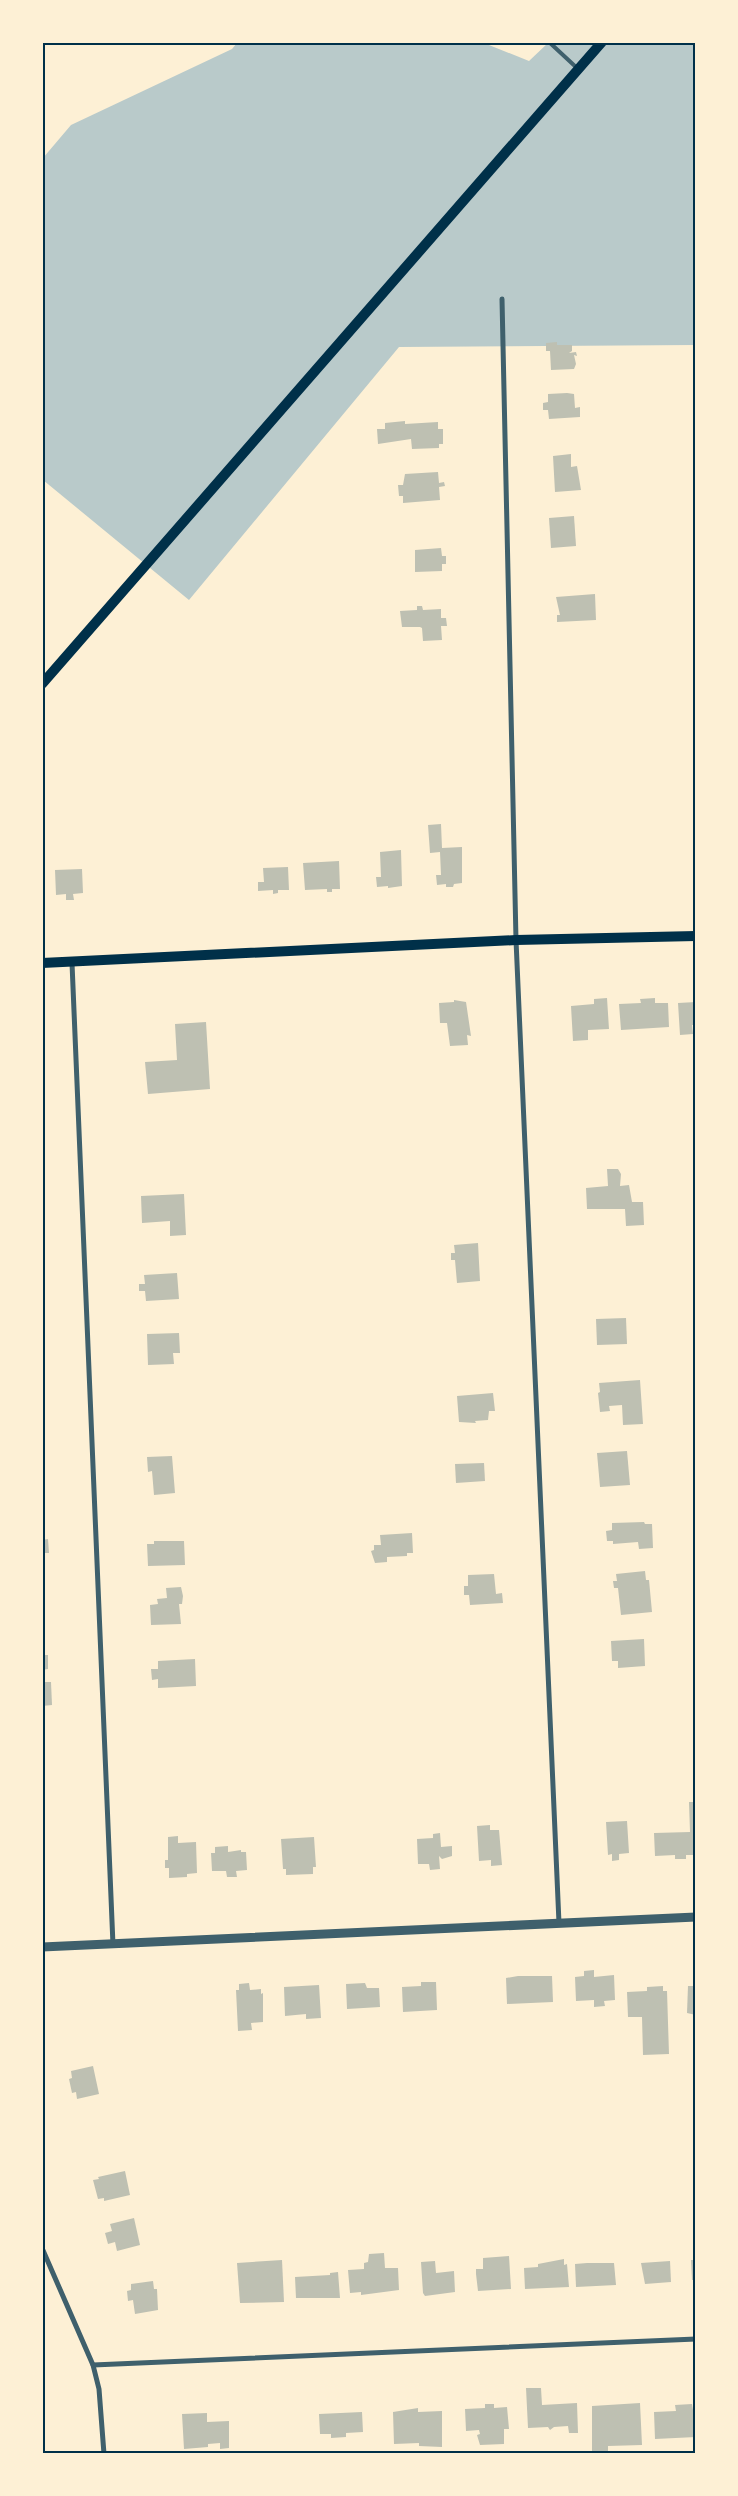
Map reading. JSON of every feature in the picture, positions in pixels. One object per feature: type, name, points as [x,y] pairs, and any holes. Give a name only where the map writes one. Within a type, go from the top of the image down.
[{"type":"main road","points":[[42,684],[602,42]]},
{"type":"main road","points":[[42,963],[516,940],[696,936]]},
{"type":"street","points":[[502,299],[516,940],[559,1923]]},
{"type":"street","points":[[72,963],[113,1945]]},
{"type":"street","points":[[42,1947],[696,1917]]},
{"type":"street","points":[[42,2248],[93,2364],[99,2389],[104,2454]]},
{"type":"street","points":[[93,2364],[696,2339]]},
{"type":"lane","points":[[549,42],[578,70]]},
{"type":"shaded area","points":[[237,43],[484,43],[529,61],[548,43],[695,43],[695,345],[399,347],[189,600],[43,480],[43,158],[71,125],[232,49]]},
{"type":"building","points":[[557,342],[557,345],[572,345],[572,351],[569,353],[576,352],[577,356],[574,355],[576,364],[574,369],[551,370],[550,351],[546,351],[546,343]]},
{"type":"building","points":[[548,394],[574,394],[575,408],[580,407],[580,417],[549,419],[548,410],[543,410],[543,403],[548,402]]},
{"type":"building","points":[[405,421],[405,424],[438,422],[438,429],[443,429],[443,444],[439,444],[439,448],[412,449],[411,439],[378,444],[377,429],[385,429],[385,423]]},
{"type":"building","points":[[571,454],[571,467],[577,466],[581,490],[555,492],[553,456]]},
{"type":"building","points":[[438,472],[439,483],[444,482],[445,486],[439,487],[440,500],[403,503],[403,496],[399,496],[398,485],[403,485],[405,474]]},
{"type":"building","points":[[574,516],[576,546],[551,548],[549,518]]},
{"type":"building","points":[[441,548],[442,556],[446,556],[446,564],[442,564],[442,571],[415,572],[415,550]]},
{"type":"building","points":[[595,594],[596,620],[557,622],[557,615],[560,615],[556,597]]},
{"type":"building","points":[[417,606],[422,606],[423,610],[441,609],[441,618],[446,618],[447,626],[441,626],[442,640],[423,641],[422,628],[402,627],[400,611],[417,610]]},
{"type":"building","points":[[441,824],[442,848],[462,847],[462,883],[454,884],[453,887],[446,887],[446,884],[437,885],[436,875],[441,875],[440,852],[430,853],[428,825]]},
{"type":"building","points":[[401,850],[402,886],[377,887],[376,877],[381,877],[380,852]]},
{"type":"building","points":[[339,861],[340,889],[332,889],[332,892],[327,892],[327,889],[305,890],[303,863]]},
{"type":"building","points":[[288,867],[289,890],[278,890],[278,893],[273,894],[273,890],[258,891],[258,882],[264,882],[263,868]]},
{"type":"building","points":[[82,869],[83,893],[73,894],[74,900],[66,900],[66,894],[56,895],[55,870]]},
{"type":"building","points":[[607,998],[609,1029],[588,1030],[588,1040],[573,1041],[571,1006],[594,1004],[594,999]]},
{"type":"building","points":[[655,998],[655,1003],[668,1003],[669,1027],[621,1030],[619,1004],[641,1003],[640,999]]},
{"type":"building","points":[[454,1000],[466,1002],[471,1036],[467,1035],[468,1045],[450,1046],[447,1023],[440,1023],[439,1003],[454,1002]]},
{"type":"building","points":[[696,1002],[696,1025],[692,1025],[693,1034],[680,1035],[678,1003]]},
{"type":"building","points":[[206,1022],[210,1089],[148,1094],[145,1062],[177,1060],[175,1024]]},
{"type":"building","points":[[607,1169],[618,1169],[621,1174],[620,1186],[629,1185],[632,1202],[643,1202],[644,1225],[626,1226],[625,1209],[587,1209],[586,1188],[608,1186]]},
{"type":"building","points":[[184,1194],[186,1235],[170,1236],[170,1221],[142,1223],[141,1196]]},
{"type":"building","points":[[478,1243],[480,1281],[457,1283],[455,1260],[451,1260],[451,1253],[455,1253],[454,1245]]},
{"type":"building","points":[[177,1273],[179,1299],[146,1301],[145,1291],[139,1291],[139,1284],[145,1284],[144,1275]]},
{"type":"building","points":[[626,1318],[627,1344],[597,1345],[596,1319]]},
{"type":"building","points":[[179,1333],[180,1353],[173,1353],[174,1364],[148,1365],[147,1334]]},
{"type":"building","points":[[640,1380],[643,1424],[623,1425],[622,1405],[609,1406],[610,1411],[600,1412],[599,1383]]},
{"type":"building","points":[[493,1393],[495,1411],[489,1411],[488,1420],[475,1421],[476,1423],[459,1422],[457,1396]]},
{"type":"building","points":[[627,1451],[630,1485],[600,1487],[597,1453]]},
{"type":"building","points":[[172,1456],[175,1493],[154,1495],[152,1471],[148,1472],[147,1457]]},
{"type":"building","points":[[484,1463],[485,1481],[456,1483],[455,1464]]},
{"type":"building","points":[[644,1522],[645,1524],[652,1524],[653,1548],[639,1549],[638,1542],[613,1544],[613,1541],[607,1541],[606,1531],[612,1530],[612,1523]]},
{"type":"building","points":[[412,1533],[413,1553],[407,1553],[407,1556],[387,1557],[387,1562],[375,1563],[371,1551],[374,1550],[374,1545],[381,1545],[380,1535]]},
{"type":"building","points":[[48,1539],[49,1553],[42,1553],[42,1540]]},
{"type":"building","points":[[154,1541],[184,1541],[185,1565],[148,1566],[147,1544],[154,1544]]},
{"type":"building","points":[[645,1571],[646,1580],[649,1580],[652,1612],[621,1615],[618,1588],[614,1588],[613,1581],[617,1581],[616,1574]]},
{"type":"building","points":[[494,1574],[496,1594],[502,1593],[503,1603],[470,1605],[469,1595],[464,1595],[464,1586],[468,1586],[468,1575]]},
{"type":"building","points":[[181,1587],[183,1596],[182,1604],[179,1604],[181,1624],[151,1625],[150,1605],[158,1604],[157,1599],[167,1598],[166,1588]]},
{"type":"building","points":[[644,1639],[645,1666],[618,1668],[618,1661],[612,1661],[611,1641]]},
{"type":"building","points":[[42,1655],[48,1655],[48,1669],[42,1670]]},
{"type":"building","points":[[195,1659],[196,1686],[158,1688],[158,1679],[152,1680],[151,1669],[158,1669],[158,1661]]},
{"type":"building","points":[[42,1682],[51,1682],[52,1705],[42,1706]]},
{"type":"building","points":[[689,1802],[696,1802],[696,1855],[686,1855],[686,1859],[675,1859],[675,1855],[655,1856],[654,1833],[690,1832]]},
{"type":"building","points":[[627,1821],[629,1853],[619,1854],[619,1860],[612,1861],[612,1854],[608,1855],[606,1822]]},
{"type":"building","points":[[490,1825],[490,1830],[499,1830],[502,1865],[491,1866],[491,1860],[479,1861],[477,1826]]},
{"type":"building","points":[[440,1833],[441,1847],[452,1846],[452,1856],[442,1859],[439,1856],[440,1869],[430,1870],[429,1864],[418,1864],[417,1839],[433,1838],[433,1834]]},
{"type":"building","points":[[178,1836],[178,1843],[196,1842],[197,1873],[187,1874],[187,1877],[169,1878],[169,1868],[165,1868],[165,1860],[168,1860],[168,1837]]},
{"type":"building","points":[[314,1837],[316,1867],[313,1867],[313,1874],[286,1875],[286,1869],[283,1869],[281,1839]]},
{"type":"building","points":[[228,1846],[228,1852],[241,1850],[241,1852],[246,1852],[247,1870],[236,1871],[237,1877],[227,1877],[226,1871],[212,1871],[211,1853],[215,1853],[215,1847]]},
{"type":"building","points":[[594,1970],[594,1977],[614,1975],[615,2000],[604,2001],[605,2006],[594,2007],[594,2000],[576,2001],[575,1977],[584,1976],[584,1971]]},
{"type":"building","points":[[552,1976],[553,2002],[507,2004],[506,1978]]},
{"type":"building","points":[[421,1982],[436,1982],[437,2010],[403,2012],[402,1987],[421,1986]]},
{"type":"building","points":[[249,1983],[250,1990],[261,1989],[261,1994],[263,1993],[263,2022],[251,2023],[252,2030],[238,2031],[236,1990],[239,1990],[239,1984]]},
{"type":"building","points":[[365,1983],[367,1988],[379,1988],[380,2007],[347,2009],[346,1984]]},
{"type":"building","points":[[319,1985],[321,2018],[306,2019],[306,2014],[285,2016],[284,1987]]},
{"type":"building","points":[[663,1986],[663,1991],[667,1991],[669,2054],[643,2055],[642,2017],[628,2017],[627,1992],[647,1991],[647,1987]]},
{"type":"building","points":[[688,1986],[696,1986],[696,2015],[687,2013]]},
{"type":"building","points":[[93,2066],[99,2094],[77,2099],[76,2092],[72,2093],[69,2079],[72,2078],[71,2071]]},
{"type":"building","points":[[125,2171],[130,2195],[104,2201],[104,2198],[98,2199],[93,2180],[99,2179],[98,2177]]},
{"type":"building","points":[[134,2218],[140,2245],[117,2251],[115,2242],[108,2244],[105,2233],[112,2231],[110,2224]]},
{"type":"building","points":[[384,2253],[385,2268],[398,2268],[399,2290],[361,2295],[361,2292],[350,2293],[348,2270],[364,2269],[364,2263],[368,2262],[369,2254]]},
{"type":"building","points":[[509,2256],[511,2289],[478,2291],[476,2269],[483,2269],[483,2258]]},
{"type":"building","points":[[564,2259],[564,2265],[567,2264],[569,2287],[525,2289],[524,2268],[538,2267],[538,2264]]},
{"type":"building","points":[[282,2260],[284,2302],[240,2303],[237,2263]]},
{"type":"building","points":[[691,2260],[696,2260],[696,2280],[692,2280]]},
{"type":"building","points":[[435,2261],[436,2273],[454,2271],[455,2292],[425,2296],[423,2293],[421,2262]]},
{"type":"building","points":[[670,2261],[671,2282],[645,2284],[641,2263]]},
{"type":"building","points":[[614,2263],[616,2285],[576,2287],[575,2264]]},
{"type":"building","points":[[338,2272],[340,2298],[296,2298],[295,2277],[330,2275],[330,2273]]},
{"type":"building","points":[[153,2281],[154,2289],[157,2289],[158,2310],[135,2314],[133,2300],[128,2301],[127,2291],[131,2290],[131,2284]]},
{"type":"building","points":[[526,2388],[541,2388],[542,2405],[577,2403],[578,2433],[569,2433],[568,2426],[554,2427],[550,2430],[548,2427],[528,2428]]},
{"type":"building","points":[[640,2403],[642,2445],[608,2446],[608,2453],[592,2454],[592,2406]]},
{"type":"building","points":[[485,2404],[494,2404],[494,2408],[507,2407],[509,2429],[504,2429],[504,2444],[480,2445],[477,2435],[480,2434],[479,2430],[466,2431],[465,2409],[485,2408]]},
{"type":"building","points":[[692,2404],[693,2410],[696,2410],[696,2437],[655,2439],[654,2412],[676,2411],[675,2405]]},
{"type":"building","points":[[418,2408],[418,2412],[442,2411],[442,2447],[419,2446],[419,2443],[394,2444],[393,2412]]},
{"type":"building","points":[[362,2412],[363,2432],[346,2433],[346,2437],[331,2438],[331,2434],[320,2434],[319,2414]]},
{"type":"building","points":[[207,2413],[207,2422],[229,2421],[229,2448],[220,2449],[220,2443],[208,2444],[208,2447],[184,2449],[182,2414]]}]
